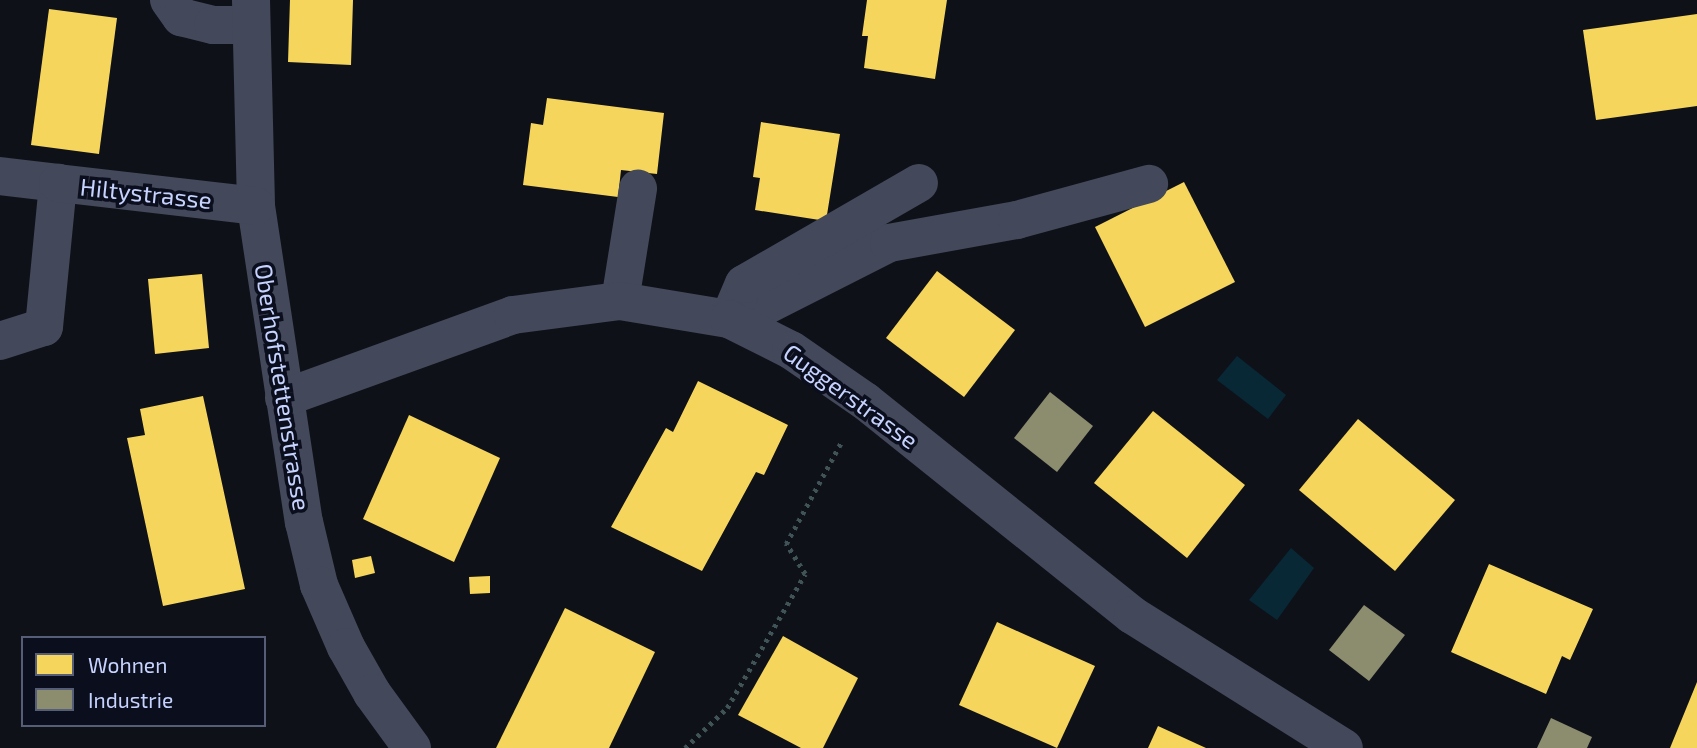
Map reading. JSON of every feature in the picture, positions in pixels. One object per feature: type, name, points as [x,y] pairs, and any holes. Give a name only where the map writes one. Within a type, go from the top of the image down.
[{"type":"street","points":[[169,0],[181,17],[213,25],[251,13]]},
{"type":"street","name":"Oberhofstettenstrasse","points":[[251,13],[256,206],[284,398],[319,585],[372,693],[412,748]]},
{"type":"street","points":[[0,176],[58,183]]},
{"type":"street","name":"Hiltystrasse","points":[[0,341],[44,327],[58,183],[256,206]]},
{"type":"street","points":[[729,319],[744,284],[919,183]]},
{"type":"street","points":[[729,319],[767,305],[889,243],[1017,220],[1149,184]]},
{"type":"street","points":[[620,301],[638,188]]},
{"type":"street","name":"Guggerstrasse","points":[[284,398],[513,315],[620,301],[729,319],[791,350],[865,401],[1132,615],[1344,748]]},
{"type":"path","points":[[685,748],[727,708],[805,574],[786,544],[865,401]]},
{"type":"water","points":[[1237,356],[1286,395],[1268,419],[1217,380]]},
{"type":"water","points":[[1291,548],[1314,568],[1277,620],[1249,600]]},
{"type":"building: Wohnen","points":[[290,0],[353,0],[351,65],[288,62]]},
{"type":"building: Wohnen","points":[[867,0],[947,0],[935,79],[864,68],[868,36],[862,36]]},
{"type":"building: Wohnen","points":[[49,9],[117,18],[99,154],[31,145]]},
{"type":"building: Wohnen","points":[[1697,14],[1697,106],[1596,120],[1583,30]]},
{"type":"building: Wohnen","points":[[547,98],[664,113],[657,174],[621,170],[618,197],[523,185],[531,123],[543,125]]},
{"type":"building: Wohnen","points":[[761,122],[840,134],[826,221],[755,210],[760,178],[753,177]]},
{"type":"building: Wohnen","points":[[1184,182],[1235,282],[1145,327],[1095,227]]},
{"type":"building: Wohnen","points":[[937,271],[1015,330],[964,397],[886,338]]},
{"type":"building: Wohnen","points":[[202,274],[209,348],[155,354],[148,279]]},
{"type":"building: Wohnen","points":[[698,381],[788,425],[764,475],[756,472],[702,571],[611,527],[666,428],[673,432]]},
{"type":"building: Wohnen","points":[[203,396],[245,589],[163,606],[127,438],[145,435],[140,409]]},
{"type":"building: Wohnen","points":[[1153,411],[1245,485],[1187,558],[1094,483]]},
{"type":"building: Wohnen","points":[[409,415],[500,458],[454,562],[363,519]]},
{"type":"building: Wohnen","points":[[1358,419],[1455,500],[1395,571],[1299,490]]},
{"type":"building: Wohnen","points":[[371,556],[375,573],[355,578],[352,560]]},
{"type":"building: Wohnen","points":[[1489,564],[1593,609],[1570,660],[1562,656],[1546,694],[1451,652]]},
{"type":"building: Wohnen","points":[[490,576],[490,593],[470,594],[469,577]]},
{"type":"building: Wohnen","points":[[565,608],[655,652],[609,748],[496,748]]},
{"type":"building: Wohnen","points":[[997,622],[1095,666],[1057,748],[959,705]]},
{"type":"building: Wohnen","points":[[783,636],[858,678],[823,748],[801,748],[738,715]]},
{"type":"building: Wohnen","points":[[1697,682],[1697,748],[1670,748]]},
{"type":"building: Wohnen","points":[[1158,726],[1206,748],[1148,748]]},
{"type":"building: Industrie","points":[[1050,392],[1093,426],[1057,472],[1014,438]]},
{"type":"building: Industrie","points":[[1364,605],[1405,635],[1369,681],[1329,650]]},
{"type":"building: Industrie","points":[[1551,718],[1592,737],[1587,748],[1537,748]]}]
